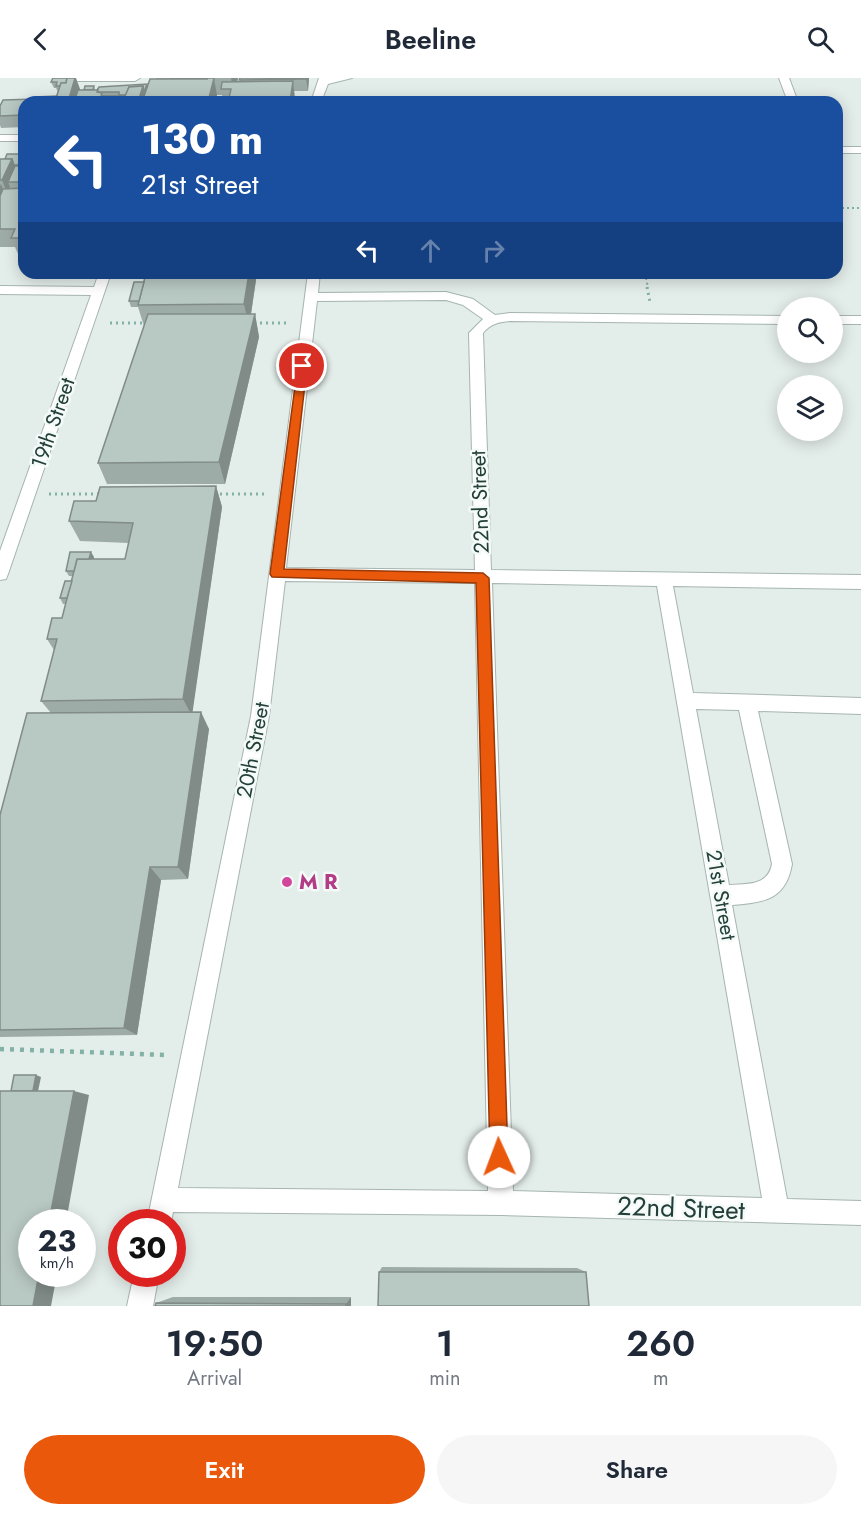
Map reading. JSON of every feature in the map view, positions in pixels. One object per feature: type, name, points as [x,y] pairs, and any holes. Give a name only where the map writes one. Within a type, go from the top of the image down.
[{"type":"street","points":[[77,78],[135,78]]},
{"type":"street","points":[[322,92],[347,78]]},
{"type":"street","points":[[784,78],[791,96]]},
{"type":"street","points":[[0,138],[18,138]]},
{"type":"street","points":[[843,150],[861,150]]},
{"type":"street","name":"19th Street","points":[[0,574],[103,279]]},
{"type":"street","name":"20th Street","points":[[161,1209],[260,716],[285,494],[313,279]]},
{"type":"street","points":[[0,290],[99,291]]},
{"type":"street","points":[[310,297],[446,297],[468,302],[492,320],[510,317],[777,320]]},
{"type":"street","name":"22nd Street","points":[[492,320],[480,327],[475,339],[501,1203]]},
{"type":"street","points":[[843,320],[861,320]]},
{"type":"street","points":[[277,574],[861,582]]},
{"type":"street","name":"21st Street","points":[[664,580],[777,1211]]},
{"type":"street","points":[[686,701],[861,706]]},
{"type":"street","points":[[721,895],[762,892],[776,884],[781,875],[782,864],[747,703]]},
{"type":"street","name":"22nd Street","points":[[186,1210],[501,1203],[861,1213]]},
{"type":"street","points":[[140,1306],[144,1287]]},
{"type":"path","points":[[843,208],[861,208]]},
{"type":"path","points":[[646,279],[652,318]]},
{"type":"path","points":[[88,323],[157,323]]},
{"type":"path","points":[[249,323],[307,324]]},
{"type":"path","points":[[28,494],[110,494]]},
{"type":"path","points":[[203,494],[285,494]]},
{"type":"path","points":[[0,1049],[192,1056]]},
{"type":"building","points":[[53,78],[67,78],[66,83],[56,86],[57,82],[51,82]]},
{"type":"building","points":[[67,78],[75,78],[70,96],[57,96],[61,83],[66,83]]},
{"type":"building","points":[[170,78],[214,78],[210,96],[144,96],[150,79],[208,79]]},
{"type":"building","points":[[240,78],[307,78],[239,80]]},
{"type":"building","points":[[293,81],[291,96],[229,96],[231,89],[221,89],[222,82]]},
{"type":"building","points":[[147,84],[144,92],[143,86],[129,87],[126,95],[119,95],[119,92],[98,92],[97,90],[99,87]]},
{"type":"building","points":[[85,86],[94,86],[93,90],[84,90]]},
{"type":"building","points":[[143,86],[140,96],[125,96],[129,87]]},
{"type":"building","points":[[78,90],[98,90],[97,92],[102,93],[101,96],[76,96]]},
{"type":"building","points":[[3,100],[18,100],[18,115],[0,116],[0,106]]},
{"type":"building","points":[[7,154],[18,154],[18,165],[14,165],[12,159],[5,159]]},
{"type":"building","points":[[0,159],[12,159],[2,180],[0,180]]},
{"type":"building","points":[[15,166],[18,166],[18,182],[8,182]]},
{"type":"building","points":[[18,188],[18,238],[11,238],[15,229],[0,229],[0,196],[3,189]]},
{"type":"building","points":[[144,279],[248,279],[244,304],[138,305]]},
{"type":"building","points":[[134,282],[144,282],[139,301],[129,301]]},
{"type":"building","points":[[148,314],[255,314],[219,462],[98,463]]},
{"type":"building","points":[[216,486],[183,699],[41,701],[57,639],[47,639],[52,618],[62,618],[77,559],[125,559],[133,523],[69,521],[74,501],[96,501],[100,487]]},
{"type":"building","points":[[70,552],[91,552],[89,559],[77,559],[74,571],[66,571]]},
{"type":"building","points":[[65,581],[72,581],[67,598],[60,598]]},
{"type":"building","points":[[201,712],[178,867],[150,867],[124,1028],[0,1030],[0,815],[27,713]]},
{"type":"building","points":[[14,1075],[36,1075],[33,1091],[11,1091]]},
{"type":"building","points":[[0,1091],[74,1091],[51,1209],[18,1209],[18,1287],[37,1287],[33,1306],[0,1306]]},
{"type":"building","points":[[379,1272],[586,1272],[589,1306],[378,1306]]},
{"type":"building","points":[[156,1303],[346,1304],[346,1306],[155,1306]]},
{"type":"place","name":"M R","points":[[287,882]]},
{"type":"route","points":[[302,366],[277,574],[483,578],[499,1157]]}]
